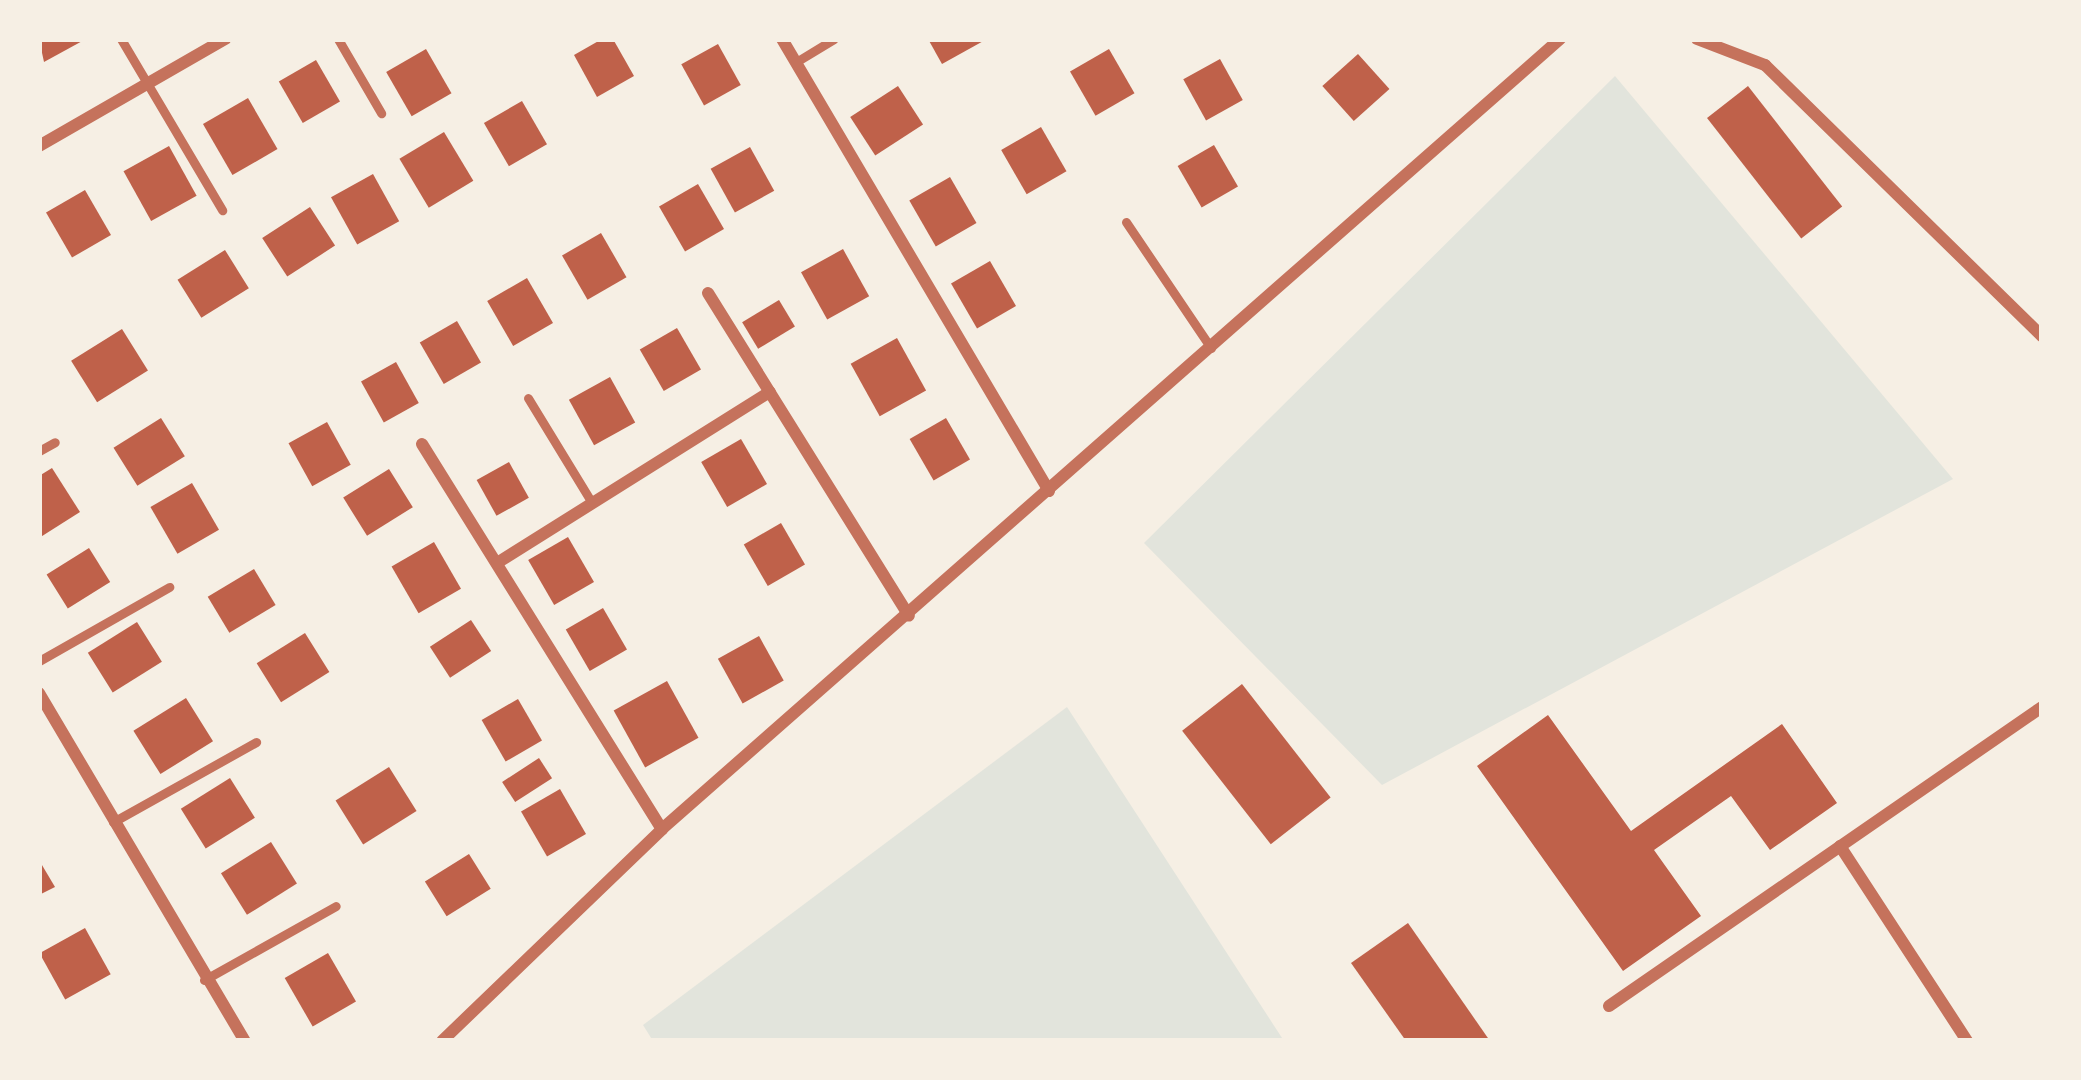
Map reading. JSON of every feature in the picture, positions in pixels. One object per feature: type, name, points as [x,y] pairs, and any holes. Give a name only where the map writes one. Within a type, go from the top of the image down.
[{"type":"street","points":[[39,146],[225,39]]},
{"type":"street","points":[[782,39],[1049,491]]},
{"type":"street","points":[[442,1041],[662,829],[1560,39]]},
{"type":"street","points":[[1697,39],[1765,65],[2042,336]]},
{"type":"street","points":[[708,293],[909,616]]},
{"type":"street","points":[[497,563],[770,392]]},
{"type":"street","points":[[422,444],[662,829]]},
{"type":"street","points":[[39,693],[203,980],[245,1041]]},
{"type":"street","points":[[1609,1006],[2042,707]]},
{"type":"street","points":[[1840,846],[1967,1041]]},
{"type":"lane","points":[[121,39],[222,210]]},
{"type":"lane","points":[[338,39],[381,113]]},
{"type":"lane","points":[[796,62],[834,39]]},
{"type":"lane","points":[[1126,222],[1211,348]]},
{"type":"lane","points":[[528,398],[592,503]]},
{"type":"lane","points":[[39,451],[55,442]]},
{"type":"lane","points":[[39,662],[169,587]]},
{"type":"lane","points":[[113,822],[256,742]]},
{"type":"lane","points":[[203,980],[336,906]]},
{"type":"shaded area","points":[[1615,76],[1953,479],[1382,785],[1144,543]]},
{"type":"shaded area","points":[[1067,707],[1284,1041],[653,1041],[643,1025]]},
{"type":"building","points":[[39,39],[86,39],[44,62]]},
{"type":"building","points":[[602,39],[613,39],[634,76],[597,97],[574,55]]},
{"type":"building","points":[[928,39],[987,39],[942,64]]},
{"type":"building","points":[[718,44],[741,85],[704,105],[681,64]]},
{"type":"building","points":[[426,49],[452,93],[412,116],[386,72]]},
{"type":"building","points":[[1109,49],[1134,93],[1096,116],[1070,72]]},
{"type":"building","points":[[1358,54],[1389,89],[1354,121],[1322,86]]},
{"type":"building","points":[[1220,59],[1243,100],[1206,120],[1183,79]]},
{"type":"building","points":[[316,60],[340,102],[303,123],[279,82]]},
{"type":"building","points":[[898,86],[923,125],[875,156],[850,117]]},
{"type":"building","points":[[1748,86],[1842,207],[1801,239],[1707,118]]},
{"type":"building","points":[[248,98],[278,149],[232,175],[203,124]]},
{"type":"building","points":[[522,101],[547,144],[509,166],[484,123]]},
{"type":"building","points":[[1041,127],[1066,171],[1027,194],[1001,150]]},
{"type":"building","points":[[444,132],[473,181],[429,208],[399,159]]},
{"type":"building","points":[[1214,145],[1238,187],[1202,208],[1178,166]]},
{"type":"building","points":[[169,146],[197,196],[151,221],[124,171]]},
{"type":"building","points":[[750,147],[774,191],[735,213],[711,169]]},
{"type":"building","points":[[373,174],[399,221],[357,245],[331,197]]},
{"type":"building","points":[[950,177],[976,223],[936,246],[909,200]]},
{"type":"building","points":[[698,184],[724,229],[685,252],[659,206]]},
{"type":"building","points":[[85,190],[111,235],[72,258],[46,213]]},
{"type":"building","points":[[310,207],[335,246],[287,277],[262,238]]},
{"type":"building","points":[[601,233],[626,277],[588,300],[562,256]]},
{"type":"building","points":[[843,249],[869,296],[827,320],[801,272]]},
{"type":"building","points":[[225,250],[249,288],[201,318],[178,280]]},
{"type":"building","points":[[990,261],[1016,306],[977,329],[951,284]]},
{"type":"building","points":[[527,278],[553,323],[513,346],[487,301]]},
{"type":"building","points":[[779,300],[795,327],[758,349],[742,322]]},
{"type":"building","points":[[457,321],[481,363],[444,384],[420,342]]},
{"type":"building","points":[[677,328],[701,370],[664,391],[640,350]]},
{"type":"building","points":[[122,329],[148,371],[97,402],[71,361]]},
{"type":"building","points":[[897,338],[926,390],[880,416],[851,364]]},
{"type":"building","points":[[396,362],[419,403],[384,422],[361,381]]},
{"type":"building","points":[[610,377],[635,422],[594,445],[569,400]]},
{"type":"building","points":[[161,418],[185,456],[137,486],[114,448]]},
{"type":"building","points":[[946,418],[970,460],[934,481],[910,439]]},
{"type":"building","points":[[327,422],[351,465],[312,486],[289,443]]},
{"type":"building","points":[[741,439],[767,484],[727,507],[701,462]]},
{"type":"building","points":[[509,462],[529,498],[497,516],[477,480]]},
{"type":"building","points":[[52,468],[80,512],[39,538],[39,476]]},
{"type":"building","points":[[389,469],[413,507],[367,536],[343,498]]},
{"type":"building","points":[[192,483],[219,530],[177,554],[150,507]]},
{"type":"building","points":[[781,523],[805,565],[768,586],[744,544]]},
{"type":"building","points":[[568,537],[594,582],[554,605],[528,560]]},
{"type":"building","points":[[434,542],[461,589],[419,613],[392,566]]},
{"type":"building","points":[[89,548],[110,582],[68,608],[47,574]]},
{"type":"building","points":[[254,569],[276,605],[229,633],[208,597]]},
{"type":"building","points":[[603,608],[627,650],[590,671],[566,630]]},
{"type":"building","points":[[471,620],[491,651],[450,678],[430,647]]},
{"type":"building","points":[[137,622],[162,662],[113,693],[88,653]]},
{"type":"building","points":[[305,633],[329,672],[281,702],[257,663]]},
{"type":"building","points":[[759,636],[784,681],[743,703],[718,659]]},
{"type":"building","points":[[667,681],[699,738],[645,767],[614,711]]},
{"type":"building","points":[[1242,684],[1331,797],[1271,844],[1182,731]]},
{"type":"building","points":[[186,698],[213,741],[160,774],[133,731]]},
{"type":"building","points":[[518,699],[542,741],[506,762],[482,720]]},
{"type":"building","points":[[1548,715],[1631,831],[1782,724],[1837,803],[1770,850],[1731,796],[1654,850],[1701,916],[1623,971],[1477,766]]},
{"type":"building","points":[[539,758],[552,778],[515,802],[502,782]]},
{"type":"building","points":[[389,767],[417,811],[363,844],[336,800]]},
{"type":"building","points":[[230,778],[255,818],[206,849],[181,809]]},
{"type":"building","points":[[560,789],[586,834],[547,857],[521,812]]},
{"type":"building","points":[[271,842],[297,884],[247,915],[221,873]]},
{"type":"building","points":[[469,854],[491,889],[447,916],[425,882]]},
{"type":"building","points":[[39,860],[55,887],[39,895]]},
{"type":"building","points":[[1408,923],[1490,1041],[1406,1041],[1351,963]]},
{"type":"building","points":[[85,928],[111,974],[65,1000],[40,953]]},
{"type":"building","points":[[328,953],[356,1001],[313,1026],[285,978]]}]
